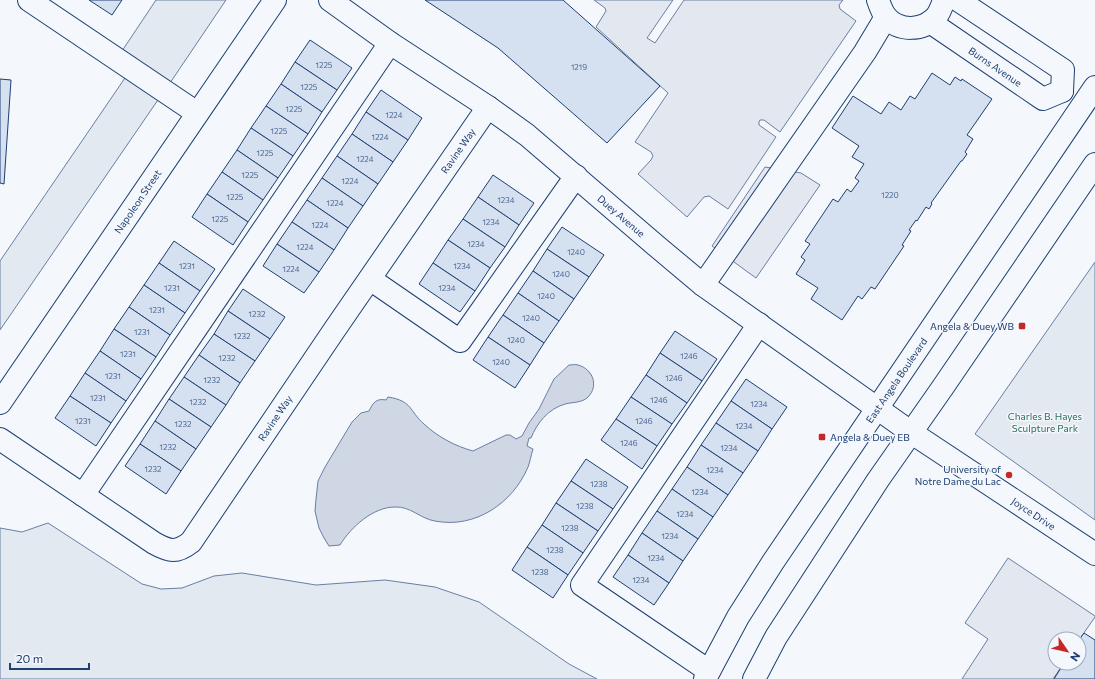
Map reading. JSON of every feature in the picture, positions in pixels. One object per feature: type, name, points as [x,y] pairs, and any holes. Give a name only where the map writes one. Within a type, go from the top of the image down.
[{"type":"street","points":[[29,0],[197,113]]},
{"type":"street","name":"Napoleon Street","points":[[0,403],[275,0]]},
{"type":"street","name":"Duey Avenue","points":[[330,0],[527,135],[703,285],[912,433]]},
{"type":"street","points":[[882,8],[893,23],[902,27],[911,28],[930,22],[936,16],[944,0]]},
{"type":"street","points":[[958,0],[1062,70],[1062,91],[1083,105]]},
{"type":"street","points":[[703,285],[865,52],[882,8]]},
{"type":"street","name":"Burns Avenue","points":[[930,22],[1044,99],[1062,91]]},
{"type":"street","points":[[83,495],[390,42]]},
{"type":"street","name":"East Angela Boulevard","points":[[707,675],[738,617],[773,562],[1095,87]]},
{"type":"street","name":"Ravine Way","points":[[0,439],[164,548],[175,551],[183,548],[191,542],[488,107]]},
{"type":"street","points":[[754,679],[776,637],[878,480],[912,433],[1095,164]]},
{"type":"street","points":[[370,279],[460,341],[576,176]]},
{"type":"street","points":[[707,675],[582,585],[759,324]]},
{"type":"street","name":"Joyce Drive","points":[[912,433],[1095,554]]},
{"type":"green space","points":[[156,0],[226,0],[170,83],[122,51]]},
{"type":"green space","points":[[127,75],[160,97],[0,330],[0,261]]},
{"type":"green space","name":"Charles B. Hayes Sculpture Park","points":[[1095,262],[1095,520],[975,434]]},
{"type":"green space","points":[[48,523],[142,584],[161,589],[182,588],[214,576],[242,573],[316,585],[385,580],[435,587],[479,602],[569,664],[597,679],[0,679],[0,528],[22,532]]},
{"type":"shaded area","points":[[594,0],[673,0],[647,38],[655,43],[684,0],[843,0],[839,5],[840,9],[856,21],[780,132],[764,120],[760,120],[759,125],[776,137],[728,209],[709,196],[704,197],[687,217],[638,174],[653,156],[651,152],[635,142],[668,93],[596,27],[606,11],[605,8]]},
{"type":"shaded area","points":[[765,167],[801,173],[820,185],[756,278],[712,246]]},
{"type":"shaded area","points":[[569,365],[583,367],[591,374],[594,383],[591,393],[583,400],[565,404],[553,409],[544,417],[536,427],[531,438],[529,438],[527,446],[533,449],[528,467],[513,492],[503,502],[478,517],[464,521],[450,522],[430,520],[406,508],[395,507],[379,510],[363,519],[356,525],[340,545],[329,546],[319,528],[315,511],[318,481],[352,422],[361,413],[369,411],[377,400],[386,400],[388,397],[402,401],[410,407],[419,419],[435,433],[453,444],[473,451],[506,435],[510,435],[516,439],[522,436],[539,409],[554,379]]},
{"type":"shaded area","points":[[1008,558],[1095,616],[1085,631],[1047,631],[1047,671],[1058,671],[1053,679],[962,679],[988,639],[965,623]]},
{"type":"building","points":[[89,0],[122,0],[112,15]]},
{"type":"building","points":[[425,0],[563,0],[660,86],[607,143],[498,48]]},
{"type":"building","points":[[310,40],[352,68],[337,90],[295,62]]},
{"type":"building","points":[[295,62],[337,90],[322,112],[281,84]]},
{"type":"building","points":[[932,73],[950,85],[955,77],[961,81],[962,79],[992,99],[967,135],[973,139],[965,152],[967,154],[931,203],[932,204],[929,209],[926,207],[909,230],[911,231],[902,245],[904,246],[875,289],[871,287],[862,299],[858,296],[842,320],[811,299],[818,288],[796,274],[805,260],[801,257],[810,244],[805,241],[833,199],[838,202],[847,189],[851,192],[859,181],[855,178],[864,164],[852,157],[859,146],[832,128],[853,96],[881,114],[889,102],[901,110],[910,96],[915,99]]},
{"type":"building","points":[[0,79],[11,80],[4,184],[0,183]]},
{"type":"building","points":[[281,84],[322,112],[308,134],[266,106]]},
{"type":"building","points":[[381,90],[422,118],[408,140],[366,112]]},
{"type":"building","points":[[266,106],[308,134],[293,156],[251,128]]},
{"type":"building","points":[[366,112],[408,140],[393,162],[352,134]]},
{"type":"building","points":[[251,128],[293,156],[278,178],[237,150]]},
{"type":"building","points":[[352,134],[393,162],[378,184],[337,156]]},
{"type":"building","points":[[237,150],[278,178],[263,200],[222,172]]},
{"type":"building","points":[[337,156],[378,184],[363,206],[322,178]]},
{"type":"building","points":[[222,172],[263,200],[248,222],[207,194]]},
{"type":"building","points":[[493,175],[534,203],[519,225],[478,197]]},
{"type":"building","points":[[322,178],[363,206],[348,228],[307,200]]},
{"type":"building","points":[[207,194],[248,222],[233,245],[192,217]]},
{"type":"building","points":[[478,197],[519,225],[505,247],[463,219]]},
{"type":"building","points":[[307,200],[348,228],[334,250],[292,222]]},
{"type":"building","points":[[463,219],[505,247],[490,268],[448,240]]},
{"type":"building","points":[[292,222],[334,250],[319,272],[277,244]]},
{"type":"building","points":[[562,227],[604,255],[589,277],[547,249]]},
{"type":"building","points":[[448,240],[490,268],[475,291],[433,263]]},
{"type":"building","points":[[174,241],[215,269],[200,291],[159,263]]},
{"type":"building","points":[[277,244],[319,272],[304,293],[263,266]]},
{"type":"building","points":[[547,249],[589,277],[574,299],[533,271]]},
{"type":"building","points":[[159,263],[200,291],[185,313],[144,285]]},
{"type":"building","points":[[433,263],[475,291],[460,312],[419,284]]},
{"type":"building","points":[[533,271],[574,299],[559,321],[518,293]]},
{"type":"building","points":[[144,285],[185,313],[170,335],[129,307]]},
{"type":"building","points":[[243,289],[285,317],[270,339],[228,311]]},
{"type":"building","points":[[518,293],[559,321],[544,343],[503,315]]},
{"type":"building","points":[[129,307],[170,335],[156,357],[114,329]]},
{"type":"building","points":[[228,311],[270,339],[255,361],[214,334]]},
{"type":"building","points":[[503,315],[544,343],[530,365],[488,337]]},
{"type":"building","points":[[114,329],[156,357],[141,379],[100,351]]},
{"type":"building","points":[[675,331],[717,359],[702,381],[660,353]]},
{"type":"building","points":[[214,334],[255,361],[240,383],[199,355]]},
{"type":"building","points":[[488,337],[530,365],[515,388],[473,360]]},
{"type":"building","points":[[100,351],[141,379],[126,401],[85,373]]},
{"type":"building","points":[[660,353],[702,381],[687,403],[646,375]]},
{"type":"building","points":[[199,355],[240,383],[226,405],[184,377]]},
{"type":"building","points":[[85,373],[126,401],[111,423],[70,396]]},
{"type":"building","points":[[646,375],[687,403],[672,424],[631,397]]},
{"type":"building","points":[[184,377],[226,405],[211,427],[169,399]]},
{"type":"building","points":[[746,379],[787,407],[772,429],[731,401]]},
{"type":"building","points":[[70,396],[111,423],[96,446],[55,418]]},
{"type":"building","points":[[631,397],[672,424],[657,446],[616,419]]},
{"type":"building","points":[[169,399],[211,427],[196,449],[155,421]]},
{"type":"building","points":[[731,401],[772,429],[758,451],[716,423]]},
{"type":"building","points":[[616,419],[657,446],[642,469],[601,440]]},
{"type":"building","points":[[155,421],[196,449],[181,471],[140,444]]},
{"type":"building","points":[[716,423],[758,451],[743,473],[701,445]]},
{"type":"building","points":[[140,444],[181,471],[166,494],[125,466]]},
{"type":"building","points":[[701,445],[743,473],[728,495],[687,467]]},
{"type":"building","points":[[586,459],[628,487],[613,509],[571,481]]},
{"type":"building","points":[[687,467],[728,495],[713,517],[672,489]]},
{"type":"building","points":[[571,481],[613,509],[598,531],[556,503]]},
{"type":"building","points":[[672,489],[713,517],[698,539],[657,511]]},
{"type":"building","points":[[556,503],[598,531],[583,553],[542,525]]},
{"type":"building","points":[[657,511],[698,539],[683,561],[642,533]]},
{"type":"building","points":[[542,525],[583,553],[568,575],[527,547]]},
{"type":"building","points":[[642,533],[683,561],[669,583],[628,555]]},
{"type":"building","points":[[527,547],[568,575],[553,598],[512,570]]},
{"type":"building","points":[[628,555],[669,583],[654,605],[613,577]]},
{"type":"building","points":[[1087,635],[1095,640],[1095,679],[1054,679],[1059,671],[1087,671]]},
{"type":"place","name":"Angela & Duey WB","points":[[1022,326]]},
{"type":"place","name":"Angela & Duey EB","points":[[822,437]]},
{"type":"place","name":"University of Notre Dame du Lac","points":[[1009,475]]}]
